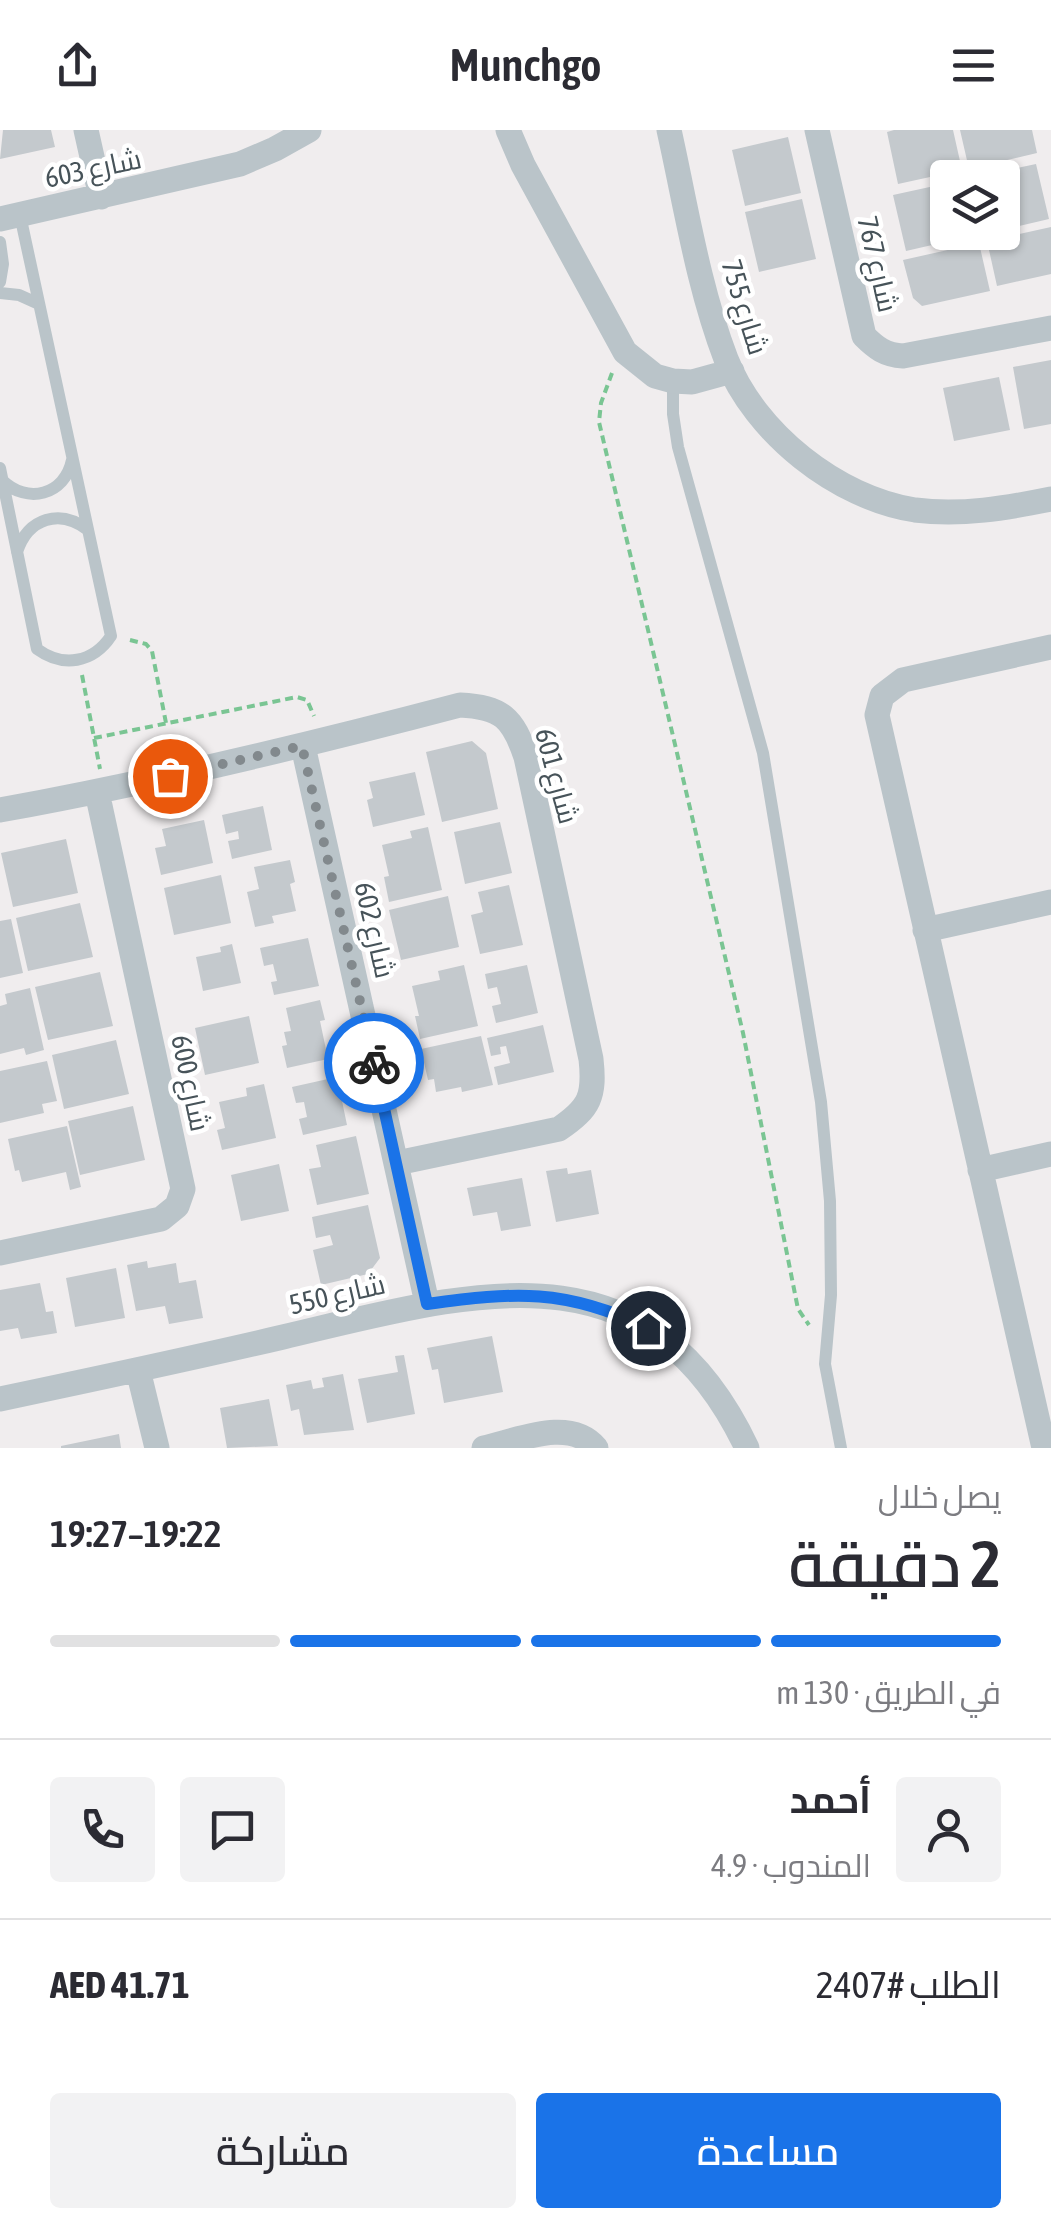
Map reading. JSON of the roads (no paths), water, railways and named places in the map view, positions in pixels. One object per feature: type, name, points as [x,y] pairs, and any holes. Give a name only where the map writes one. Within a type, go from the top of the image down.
[{"type":"street","points":[[86,130],[101,197]]},
{"type":"street","name":"شارع 603","points":[[10,217],[240,164],[309,130]]},
{"type":"street","points":[[508,130],[523,165],[625,352],[654,376],[673,382],[692,382],[732,371]]},
{"type":"street","name":"شارع 755","points":[[669,130],[714,324],[732,371],[778,435],[843,484],[914,510],[956,512],[1051,499]]},
{"type":"street","name":"شارع 767","points":[[816,130],[864,336],[874,346],[888,355],[903,356],[1051,328]]},
{"type":"street","points":[[1044,1448],[877,715],[882,696],[903,680],[1051,647]]},
{"type":"street","name":"شارع 601","points":[[0,810],[311,744],[460,705],[486,706],[506,717],[518,732],[526,757],[591,1059],[589,1101],[575,1118],[558,1129],[397,1163]]},
{"type":"street","name":"شارع 602","points":[[311,744],[427,1304]]},
{"type":"street","name":"شارع 600","points":[[0,1253],[161,1218],[176,1206],[182,1189],[101,791]]},
{"type":"street","points":[[925,930],[1051,902]]},
{"type":"street","points":[[980,1170],[1051,1154]]},
{"type":"street","name":"شارع 550","points":[[0,1399],[427,1304],[504,1294],[542,1295],[579,1300],[648,1328],[681,1353],[709,1382],[732,1415],[747,1448]]},
{"type":"street","points":[[138,1370],[157,1448]]},
{"type":"street","points":[[484,1448],[558,1432],[587,1437],[596,1448]]},
{"type":"lane","points":[[1,474],[37,649],[57,660],[79,660],[98,652],[111,636],[39,304],[10,217]]},
{"type":"lane","points":[[0,242],[0,282]]},
{"type":"lane","points":[[0,293],[39,304]]},
{"type":"lane","points":[[673,382],[678,447],[763,753],[821,1102],[830,1202],[831,1295],[825,1338],[826,1377],[841,1448]]},
{"type":"lane","points":[[1,474],[10,487],[29,495],[49,492],[65,479],[72,460]]},
{"type":"lane","points":[[17,552],[26,531],[45,519],[68,518],[88,530]]}]
